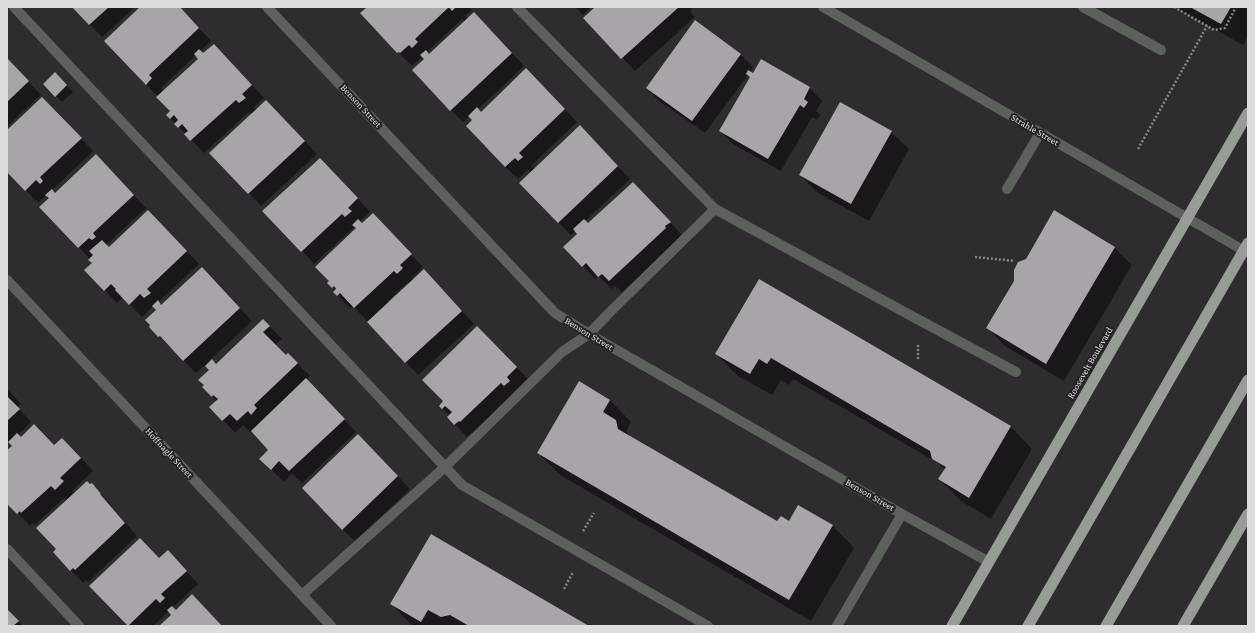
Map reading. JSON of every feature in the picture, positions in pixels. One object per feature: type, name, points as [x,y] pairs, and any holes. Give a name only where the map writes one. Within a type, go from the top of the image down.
[{"type":"highway","name":"Roosevelt Boulevard","points":[[952,626],[1248,112]]},
{"type":"highway","points":[[1028,626],[1247,249]]},
{"type":"highway","points":[[1106,626],[1248,380]]},
{"type":"highway","points":[[1183,626],[1248,514]]},
{"type":"street","points":[[14,7],[462,485],[708,626]]},
{"type":"street","name":"Benson Street","points":[[267,7],[555,312],[588,334],[902,514],[989,562]]},
{"type":"street","points":[[517,7],[715,209],[1016,372]]},
{"type":"street","name":"Strahle Street","points":[[823,7],[1187,218],[1247,249]]},
{"type":"street","points":[[1083,7],[1161,50]]},
{"type":"street","points":[[1007,189],[1040,133]]},
{"type":"street","points":[[302,595],[445,467],[562,352],[588,334],[715,209]]},
{"type":"street","name":"Hoffnagle Street","points":[[7,280],[331,626]]},
{"type":"street","points":[[837,626],[902,514]]},
{"type":"street","points":[[7,549],[79,626]]},
{"type":"path","points":[[1174,7],[1214,30],[1224,28],[1236,7]]},
{"type":"path","points":[[1138,150],[1207,26]]},
{"type":"path","points":[[975,257],[1015,261]]},
{"type":"building","points":[[72,7],[109,7],[89,25]]},
{"type":"building","points":[[140,7],[180,7],[199,28],[149,75],[152,78],[146,85],[104,41]]},
{"type":"building","points":[[367,7],[449,7],[415,39],[418,42],[412,48],[409,45],[400,53],[397,53],[360,13]]},
{"type":"building","points":[[449,7],[456,7],[452,11]]},
{"type":"building","points":[[595,7],[679,7],[621,59],[583,18]]},
{"type":"building","points":[[1190,7],[1231,7],[1221,24]]},
{"type":"building","points":[[474,12],[512,53],[450,111],[412,70],[424,59],[420,55],[426,50],[429,54]]},
{"type":"building","points":[[695,20],[741,54],[692,121],[646,88]]},
{"type":"building","points":[[214,44],[252,85],[242,94],[246,98],[239,103],[236,100],[190,141],[184,134],[188,131],[182,124],[178,128],[174,124],[178,120],[174,115],[170,119],[166,115],[170,111],[156,97],[198,59],[194,54],[199,49],[203,53]]},
{"type":"building","points":[[7,58],[29,81],[7,102]]},
{"type":"building","points":[[761,59],[810,87],[804,99],[808,102],[804,108],[800,105],[768,159],[719,131],[750,77],[746,74],[748,70],[753,73]]},
{"type":"building","points":[[526,68],[565,109],[519,153],[523,157],[518,161],[515,158],[505,167],[466,126],[472,120],[468,116],[477,107],[481,112]]},
{"type":"building","points":[[55,72],[67,85],[55,97],[43,84]]},
{"type":"building","points":[[42,97],[82,138],[40,177],[43,181],[40,184],[36,180],[25,191],[7,172],[7,130]]},
{"type":"building","points":[[266,100],[305,141],[248,194],[209,153]]},
{"type":"building","points":[[840,102],[892,131],[851,204],[799,175]]},
{"type":"building","points":[[580,125],[618,166],[558,223],[519,183]]},
{"type":"building","points":[[96,154],[134,195],[93,233],[96,237],[92,240],[89,238],[78,248],[39,207],[49,198],[45,195],[52,189],[55,193]]},
{"type":"building","points":[[320,158],[358,198],[348,208],[352,211],[345,217],[342,214],[301,252],[262,211]]},
{"type":"building","points":[[633,182],[671,222],[665,226],[666,228],[609,281],[602,274],[598,277],[586,263],[582,267],[563,247],[577,234],[573,229],[584,219],[588,223]]},
{"type":"building","points":[[148,210],[187,251],[147,289],[151,293],[144,298],[140,294],[129,305],[111,284],[104,291],[84,270],[92,263],[88,260],[93,255],[89,251],[102,240],[109,247]]},
{"type":"building","points":[[1054,210],[1115,247],[1046,364],[986,328],[1014,281],[1014,270],[1018,262],[1026,259]]},
{"type":"building","points":[[373,213],[412,254],[400,265],[403,268],[397,274],[394,271],[354,308],[340,293],[337,296],[333,292],[336,289],[334,286],[332,288],[327,283],[329,281],[315,267],[356,228],[352,225],[358,219],[362,223]]},
{"type":"building","points":[[202,267],[240,308],[183,361],[160,336],[158,337],[145,320],[156,310],[152,306],[158,300],[161,305]]},
{"type":"building","points":[[424,269],[462,311],[405,363],[367,322]]},
{"type":"building","points":[[759,279],[1011,426],[969,498],[938,479],[946,467],[932,459],[930,451],[771,358],[767,364],[759,359],[750,374],[715,354]]},
{"type":"building","points":[[263,319],[270,326],[263,332],[286,355],[288,353],[298,363],[254,405],[257,408],[251,415],[248,411],[237,421],[230,414],[222,421],[209,407],[218,399],[213,395],[212,397],[202,387],[204,385],[198,380],[209,370],[205,366],[212,359],[216,364]]},
{"type":"building","points":[[477,326],[517,367],[507,377],[510,381],[504,386],[501,383],[460,422],[459,421],[454,425],[447,417],[452,412],[445,406],[442,409],[439,406],[443,401],[422,380]]},
{"type":"building","points":[[306,378],[345,419],[289,471],[279,461],[271,470],[259,459],[268,450],[251,431]]},
{"type":"building","points":[[579,381],[610,400],[603,412],[616,420],[618,429],[777,521],[781,516],[789,521],[798,505],[833,525],[789,600],[537,453]]},
{"type":"building","points":[[7,396],[20,409],[7,421]]},
{"type":"building","points":[[34,424],[54,445],[62,438],[81,458],[60,478],[64,481],[55,490],[51,486],[21,513],[20,511],[17,514],[7,504],[7,450],[12,446],[8,442],[17,433],[21,437]]},
{"type":"building","points":[[358,434],[398,476],[342,530],[302,488]]},
{"type":"building","points":[[87,481],[90,484],[92,483],[125,523],[75,570],[73,568],[70,571],[53,552],[56,549],[36,528]]},
{"type":"building","points":[[431,534],[589,626],[469,626],[450,615],[441,617],[428,610],[421,622],[390,604]]},
{"type":"building","points":[[140,538],[159,558],[168,550],[187,571],[161,594],[165,598],[160,603],[156,599],[128,626],[89,586]]},
{"type":"building","points":[[192,594],[222,626],[159,626],[171,615],[167,610],[172,606],[176,610]]},
{"type":"building","points":[[7,609],[19,621],[13,626],[7,626]]}]
